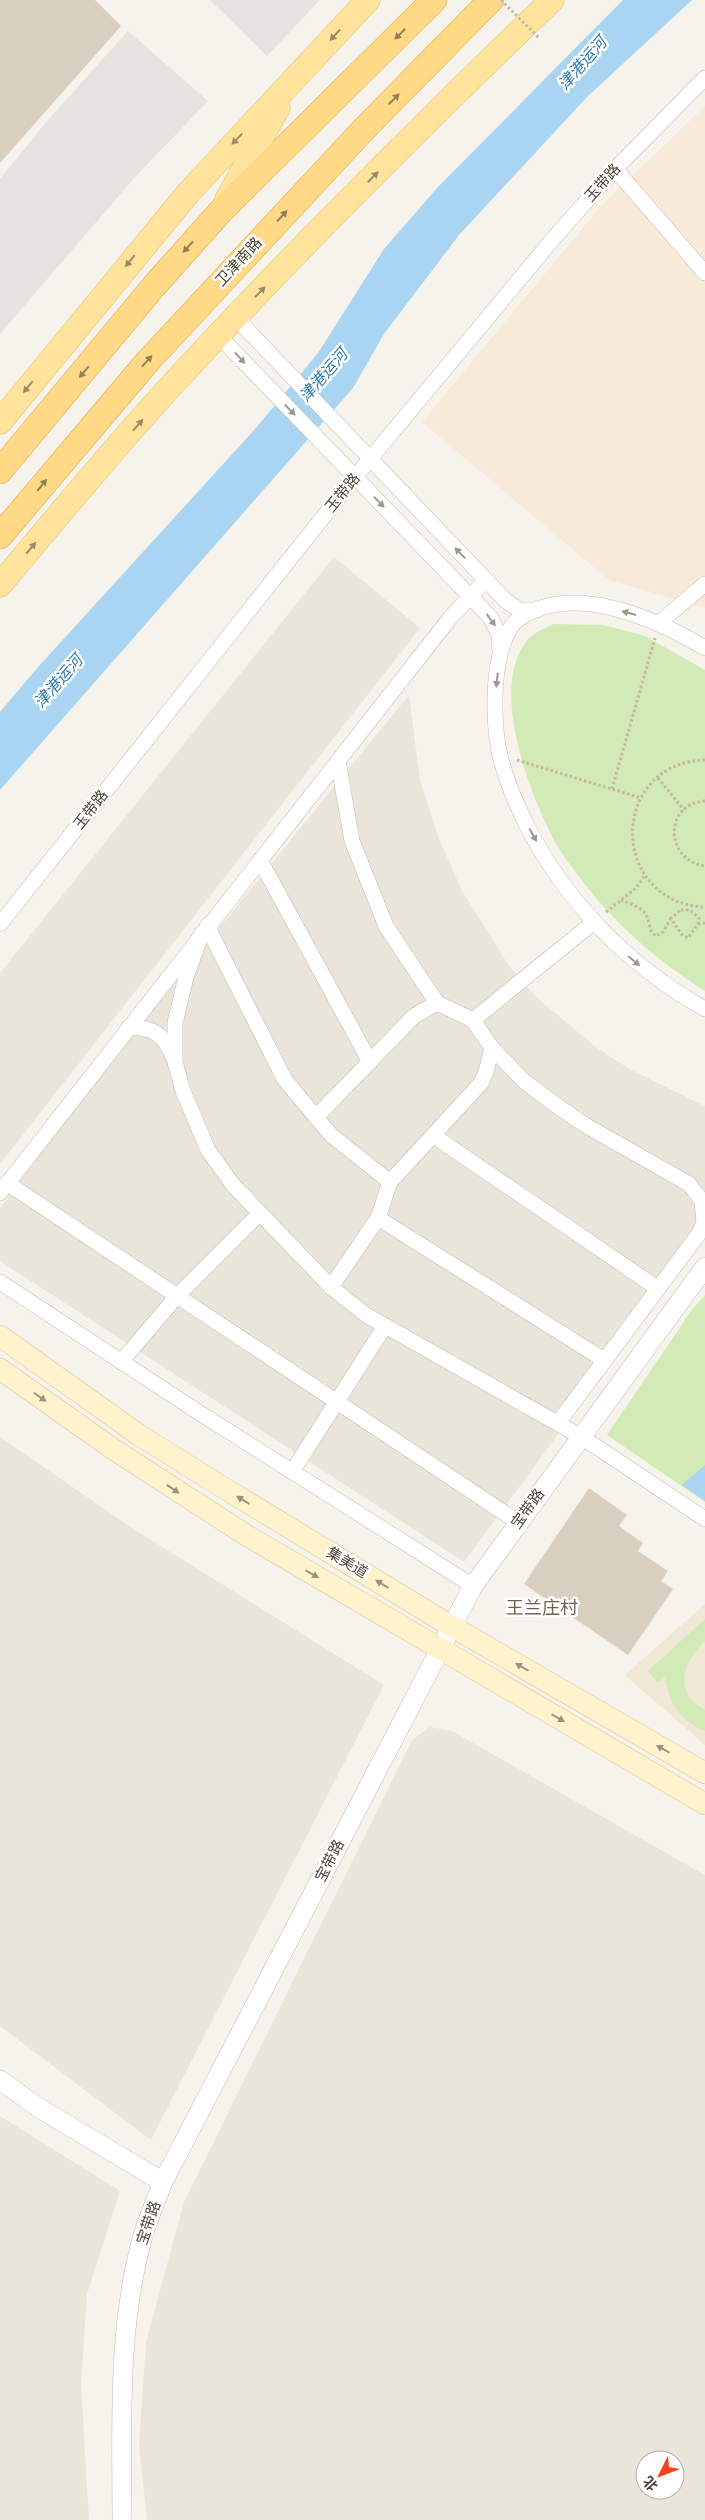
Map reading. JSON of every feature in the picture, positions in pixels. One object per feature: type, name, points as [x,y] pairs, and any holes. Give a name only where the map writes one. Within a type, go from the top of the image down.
[{"type":"highway","points":[[0,471],[154,286],[221,211],[434,0]]},
{"type":"highway","name":"卫津南路","points":[[0,536],[148,361],[365,128],[492,0]]},
{"type":"main road","points":[[0,422],[151,236],[220,157],[368,0]]},
{"type":"main road","points":[[0,585],[172,386],[236,318],[467,82],[552,0]]},
{"type":"main road","points":[[221,211],[295,79]]},
{"type":"main road","name":"集美道","points":[[0,1336],[139,1435],[451,1626],[705,1773]]},
{"type":"main road","name":"集美道","points":[[0,1369],[180,1494],[439,1649],[705,1804]]},
{"type":"street","name":"玉带路","points":[[0,924],[370,459],[553,239],[615,169],[705,78]]},
{"type":"street","points":[[615,169],[705,274]]},
{"type":"street","points":[[236,318],[276,362],[512,605],[520,610],[538,610],[563,605],[594,605],[628,612],[659,623],[705,648]]},
{"type":"street","points":[[220,336],[491,618],[499,635],[500,654],[495,704],[499,754],[517,803],[535,840],[562,882],[594,922],[665,986],[705,1009]]},
{"type":"street","points":[[486,580],[450,618],[4,1188],[177,1296],[518,1522]]},
{"type":"street","points":[[659,623],[705,584]]},
{"type":"street","points":[[500,654],[505,638],[514,624],[538,610]]},
{"type":"street","points":[[338,761],[352,841],[386,926],[437,1003],[473,1020],[492,1048],[524,1081],[553,1103],[585,1125],[688,1184],[697,1192],[702,1201],[704,1223],[698,1235],[656,1288],[558,1423]]},
{"type":"street","points":[[260,860],[370,1062]]},
{"type":"street","points":[[473,1020],[594,922]]},
{"type":"street","points":[[175,1062],[175,1023],[186,977],[205,930]]},
{"type":"street","points":[[205,930],[285,1080],[331,1135],[390,1182]]},
{"type":"street","points":[[316,1117],[414,1016],[437,1003]]},
{"type":"street","points":[[128,1028],[153,1029],[160,1033],[168,1043],[183,1091],[208,1150],[232,1185],[331,1287],[366,1315],[580,1436],[705,1519]]},
{"type":"street","points":[[331,1287],[378,1218],[390,1182],[481,1083],[492,1048]]},
{"type":"street","points":[[434,1136],[656,1288]]},
{"type":"street","points":[[121,1362],[177,1296],[259,1214]]},
{"type":"street","points":[[378,1218],[604,1360]]},
{"type":"street","name":"宝带路","points":[[122,2520],[123,2360],[128,2310],[142,2239],[163,2182],[473,1586],[580,1436],[705,1267]]},
{"type":"street","points":[[0,1282],[292,1472],[473,1586]]},
{"type":"street","points":[[292,1472],[385,1326]]},
{"type":"street","points":[[0,2080],[39,2108],[163,2182]]},
{"type":"path","points":[[501,0],[539,38]]},
{"type":"path","points":[[612,789],[659,623]]},
{"type":"path","points":[[499,754],[641,798]]},
{"type":"path","points":[[705,760],[679,765],[658,777],[641,798],[633,820],[632,838],[636,857],[645,875],[658,889],[674,900],[705,906]]},
{"type":"path","points":[[658,777],[684,810]]},
{"type":"path","points":[[705,801],[696,803],[684,810],[675,827],[676,843],[681,853],[689,860],[705,866]]},
{"type":"path","points":[[594,922],[636,888],[645,875]]},
{"type":"path","points":[[621,900],[643,910],[651,931],[656,936],[663,932],[671,918],[681,910],[690,910],[699,918],[698,924],[688,938],[681,934],[671,918]]},
{"type":"path","points":[[698,924],[705,923]]},
{"type":"shaded area","points":[[210,0],[320,0],[267,56]]},
{"type":"shaded area","points":[[128,31],[208,101],[135,177],[0,334],[0,179],[47,121]]},
{"type":"shaded area","points":[[705,106],[705,608],[609,580],[422,422],[601,206]]},
{"type":"shaded area","points":[[334,557],[420,628],[0,1164],[0,973]]},
{"type":"shaded area","points":[[409,695],[420,780],[438,836],[462,891],[509,966],[537,998],[597,1048],[631,1070],[705,1106],[705,1235],[464,1562],[0,1261],[0,1208],[112,1059]]},
{"type":"shaded area","points":[[0,1437],[135,1530],[384,1685],[151,2140],[0,2026]]},
{"type":"shaded area","points":[[705,1604],[705,1745],[625,1675]]},
{"type":"shaded area","points":[[430,1727],[452,1731],[705,1875],[705,2520],[147,2520],[139,2445],[146,2342],[184,2202],[412,1740]]},
{"type":"shaded area","points":[[0,2116],[120,2191],[87,2294],[81,2385],[89,2520],[0,2520]]},
{"type":"green space","points":[[554,624],[603,625],[645,636],[705,670],[705,991],[671,968],[610,914],[558,847],[535,798],[525,771],[518,743],[511,688],[515,664],[525,643],[534,634]]},
{"type":"green space","points":[[705,1295],[705,1502],[607,1435],[691,1311]]},
{"type":"green space","points":[[705,1619],[705,1641],[691,1658],[684,1677],[688,1695],[705,1710],[705,1731],[689,1722],[677,1710],[669,1695],[665,1677],[658,1683],[648,1671]]},
{"type":"water","name":"津港运河","points":[[623,0],[692,0],[587,97],[459,235],[384,334],[353,388],[0,790],[0,712],[39,666],[256,428],[318,353],[384,249],[437,188]]},
{"type":"water","points":[[705,1465],[705,1501],[682,1485]]},
{"type":"building","points":[[0,0],[95,0],[121,26],[0,163]]},
{"type":"building","points":[[589,1488],[627,1515],[619,1526],[643,1543],[638,1551],[668,1571],[661,1581],[673,1589],[628,1655],[524,1584]]},
{"type":"district","name":"王兰庄村","points":[[542,1608]]}]
